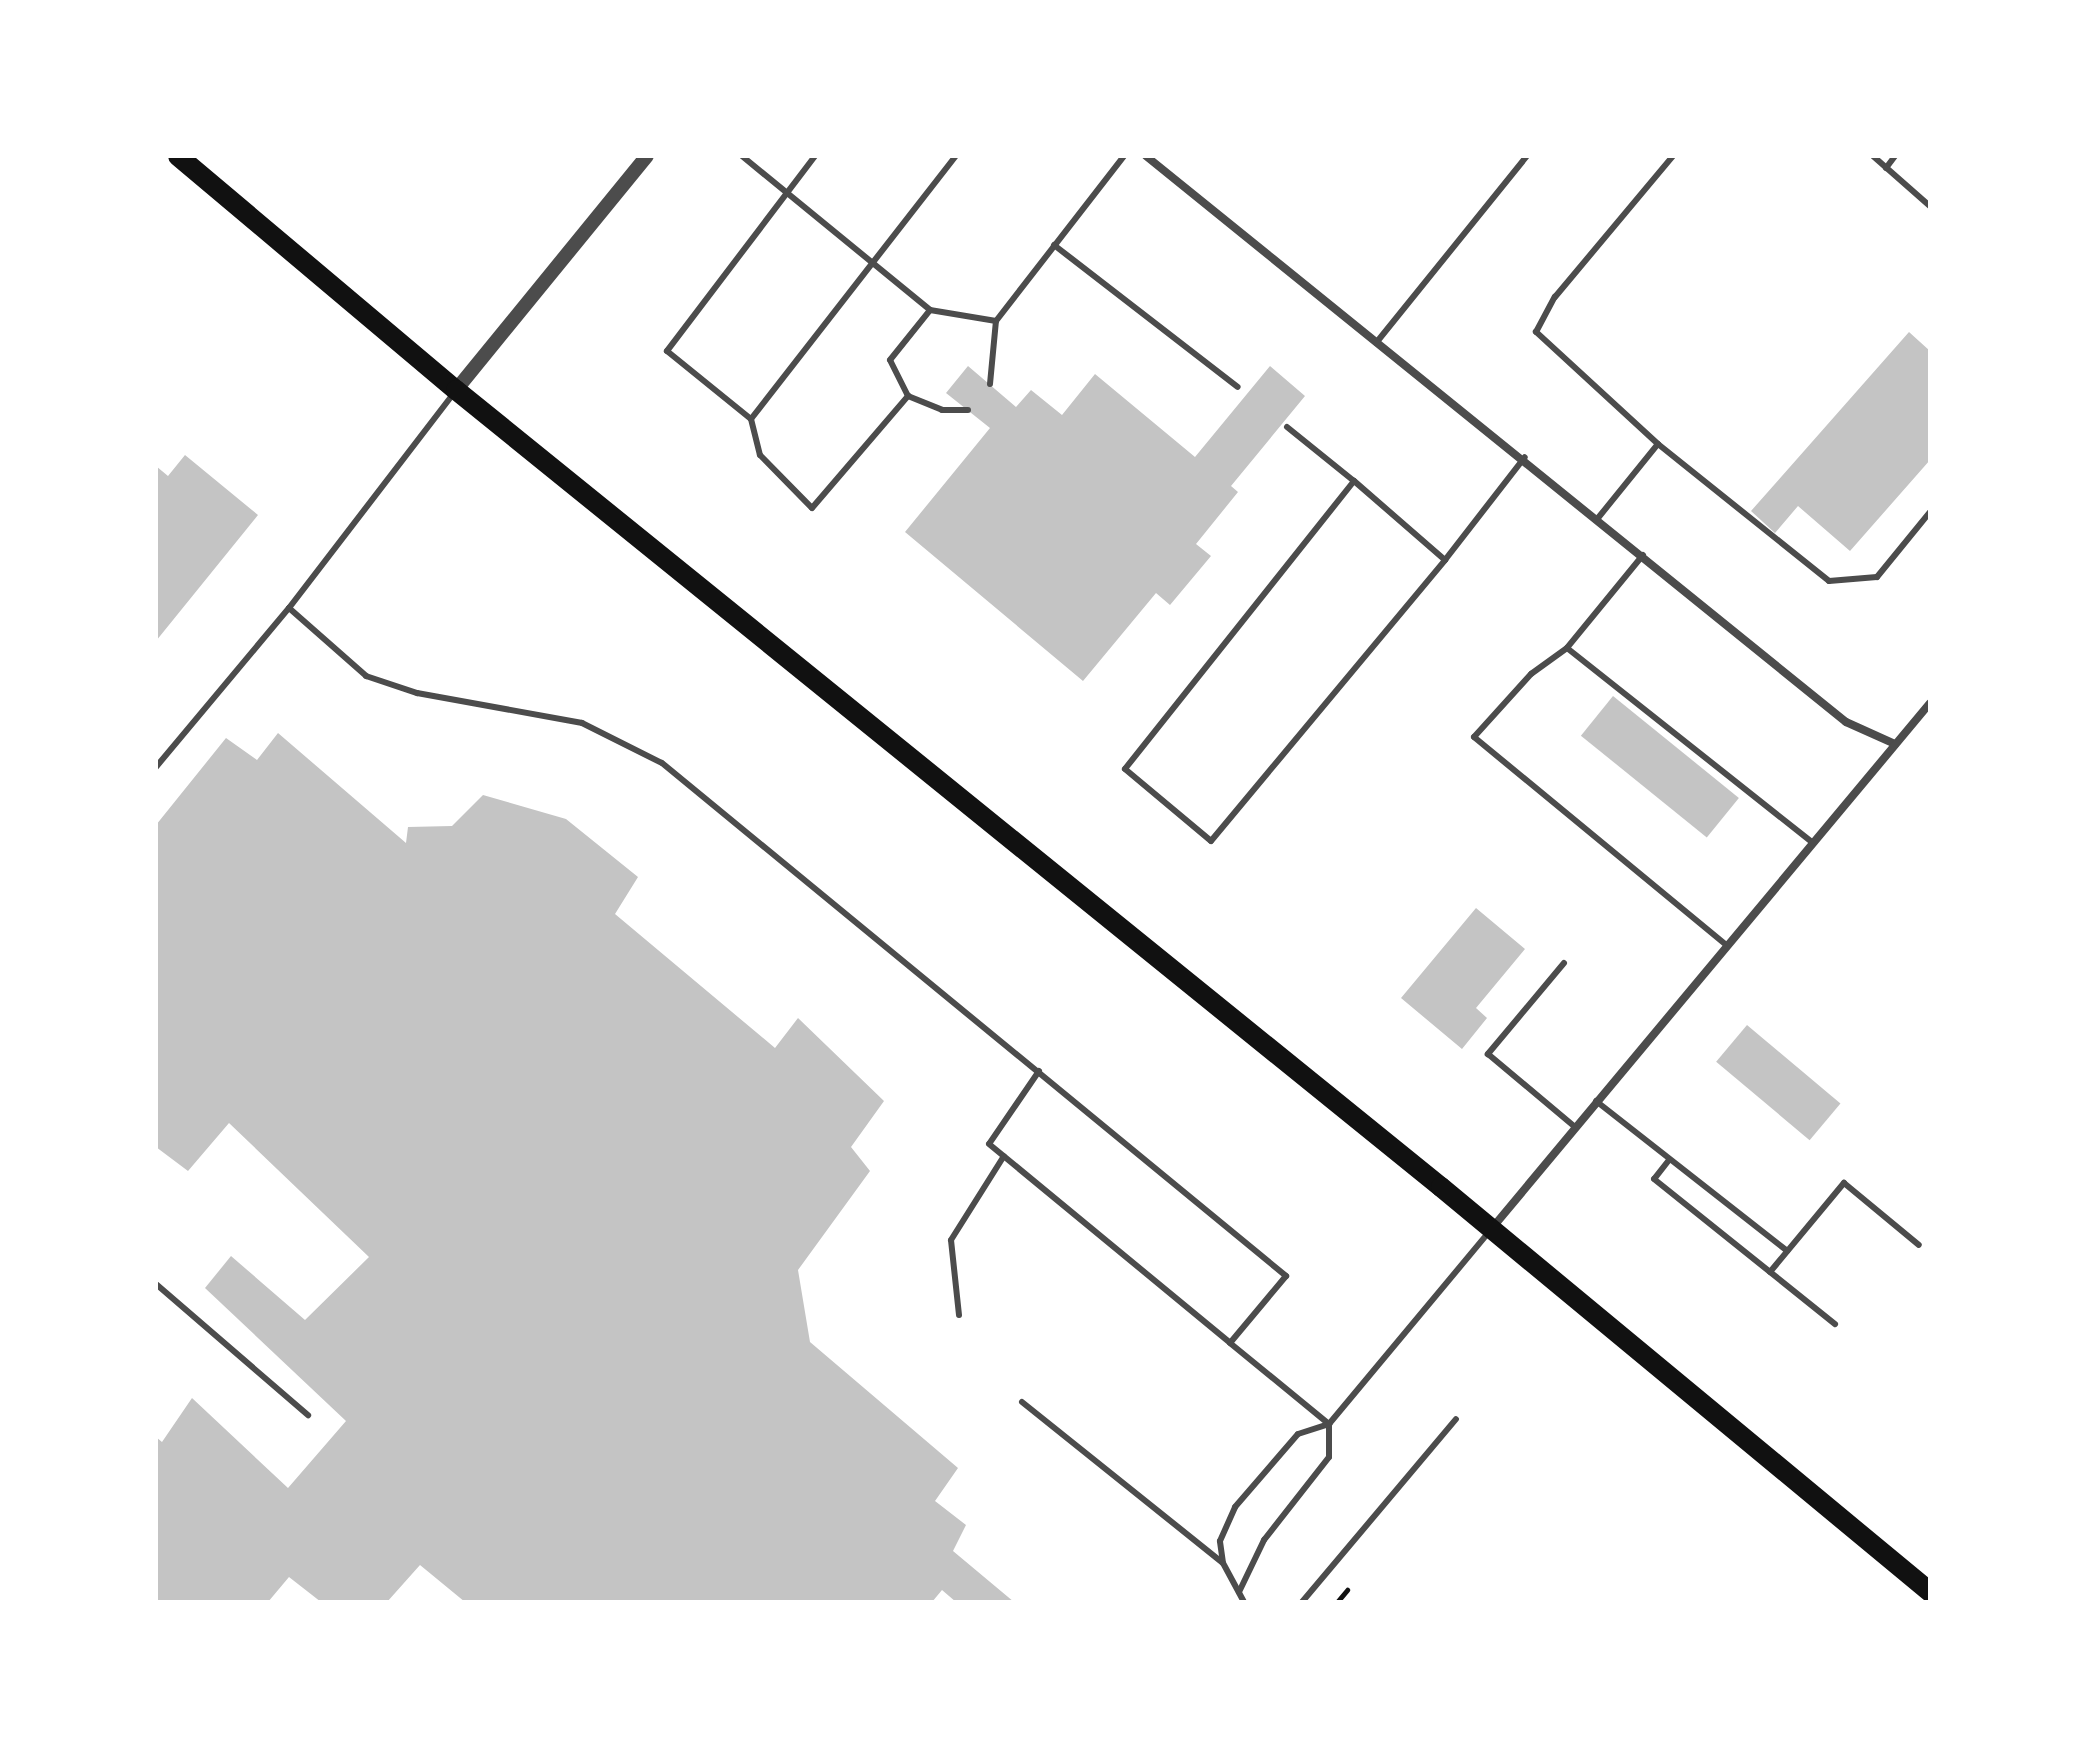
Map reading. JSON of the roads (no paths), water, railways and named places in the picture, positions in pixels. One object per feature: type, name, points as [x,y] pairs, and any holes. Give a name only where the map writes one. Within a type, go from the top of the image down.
[{"type":"main road","points":[[178,156],[456,390],[1930,1592]]},
{"type":"street","points":[[456,390],[647,156]]},
{"type":"street","points":[[1146,156],[1376,343],[1525,457],[1846,722],[1895,744]]},
{"type":"street","points":[[1490,1231],[1725,944],[1930,703]]},
{"type":"lane","points":[[742,156],[930,310],[996,321]]},
{"type":"lane","points":[[815,156],[667,351],[751,419],[760,455],[812,508],[908,396]]},
{"type":"lane","points":[[751,419],[956,156]]},
{"type":"lane","points":[[990,384],[996,321],[1124,156]]},
{"type":"lane","points":[[1376,343],[1527,156]]},
{"type":"lane","points":[[1673,156],[1555,297],[1536,332],[1658,444],[1829,581],[1877,577],[1930,512]]},
{"type":"lane","points":[[1873,156],[1930,206]]},
{"type":"lane","points":[[1886,168],[1895,156]]},
{"type":"lane","points":[[1054,245],[1238,387]]},
{"type":"lane","points":[[930,310],[890,360],[908,396],[942,410],[968,410]]},
{"type":"lane","points":[[156,767],[289,608],[456,390]]},
{"type":"lane","points":[[1287,427],[1445,560]]},
{"type":"lane","points":[[1598,518],[1658,444]]},
{"type":"lane","points":[[1354,481],[1125,769],[1211,841],[1445,560],[1525,457]]},
{"type":"lane","points":[[1643,555],[1567,648],[1531,674],[1474,737],[1725,944]]},
{"type":"lane","points":[[289,608],[366,676],[417,693],[582,723],[662,763],[1286,1276],[1230,1343]]},
{"type":"lane","points":[[1567,648],[1812,842]]},
{"type":"lane","points":[[1564,963],[1488,1054],[1575,1127]]},
{"type":"lane","points":[[1039,1071],[989,1144],[1329,1424]]},
{"type":"lane","points":[[1596,1101],[1787,1251]]},
{"type":"lane","points":[[959,1315],[951,1240],[1004,1156]]},
{"type":"lane","points":[[1669,1160],[1654,1179],[1835,1324]]},
{"type":"lane","points":[[1770,1272],[1844,1183],[1919,1245]]},
{"type":"lane","points":[[1244,1602],[1223,1563],[1220,1541],[1235,1507],[1298,1434],[1329,1424],[1490,1231]]},
{"type":"lane","points":[[156,1284],[308,1415]]},
{"type":"lane","points":[[1022,1402],[1223,1563]]},
{"type":"lane","points":[[1302,1602],[1456,1419]]},
{"type":"lane","points":[[1239,1592],[1264,1540],[1329,1457],[1329,1424]]}]
